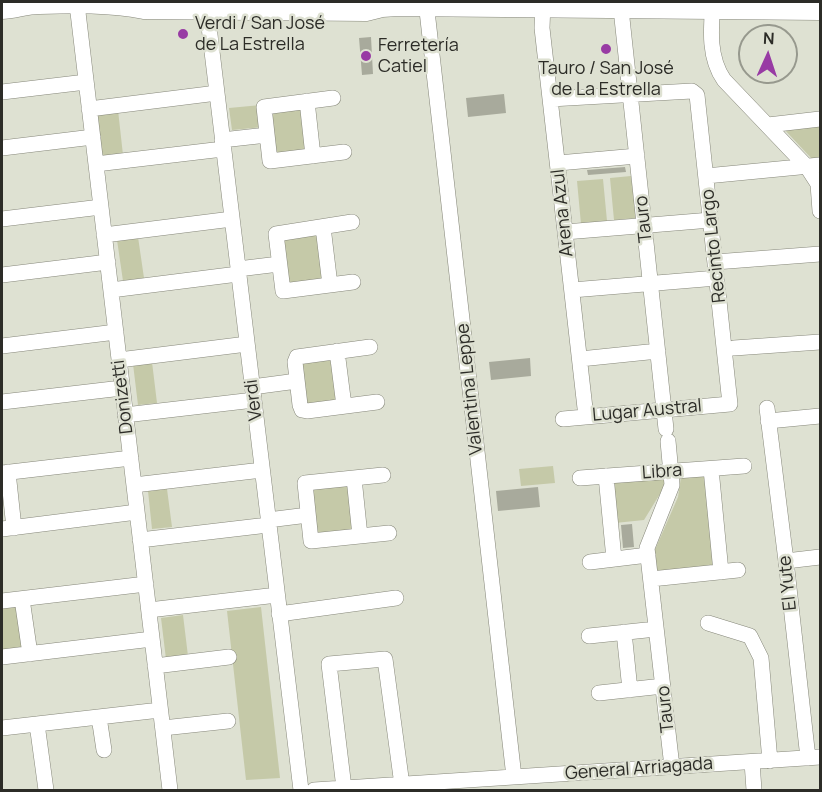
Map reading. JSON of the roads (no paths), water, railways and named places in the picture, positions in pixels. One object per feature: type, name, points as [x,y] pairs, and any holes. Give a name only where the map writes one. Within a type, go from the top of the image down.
[{"type":"main road","points":[[8,6],[24,13],[78,9],[117,15],[179,5],[207,10],[317,6],[366,10],[390,16],[455,4],[543,9]]},
{"type":"main road","points":[[427,8],[622,12],[712,9],[820,10]]},
{"type":"main road","points":[[712,9],[820,18]]},
{"type":"street","name":"Valentina Leppe","points":[[427,8],[514,777]]},
{"type":"street","name":"Donizetti","points":[[78,9],[170,790]]},
{"type":"street","name":"Arena Azul","points":[[543,9],[542,28],[586,417]]},
{"type":"street","points":[[712,9],[710,30],[715,61],[721,75],[768,125],[814,166],[820,211]]},
{"type":"street","name":"Verdi","points":[[207,10],[301,790]]},
{"type":"street","name":"Tauro","points":[[622,12],[672,485],[647,548],[672,767]]},
{"type":"street","points":[[2,92],[86,82]]},
{"type":"street","name":"Recinto Largo","points":[[630,95],[692,91],[698,97],[730,404]]},
{"type":"street","points":[[89,108],[217,93]]},
{"type":"street","points":[[550,99],[630,95]]},
{"type":"street","points":[[333,98],[264,107],[270,161],[344,152]]},
{"type":"street","points":[[307,101],[313,156]]},
{"type":"street","points":[[768,125],[820,119]]},
{"type":"street","points":[[96,164],[267,135]]},
{"type":"street","points":[[2,148],[93,137]]},
{"type":"street","points":[[558,163],[637,156]]},
{"type":"street","points":[[706,176],[814,166]]},
{"type":"street","points":[[2,219],[101,207]]},
{"type":"street","points":[[104,235],[232,219]]},
{"type":"street","points":[[565,232],[711,220]]},
{"type":"street","points":[[352,222],[276,234],[283,291],[353,282]]},
{"type":"street","points":[[323,227],[330,285]]},
{"type":"street","points":[[572,290],[651,284],[716,270],[820,254]]},
{"type":"street","points":[[2,275],[108,262]]},
{"type":"street","points":[[111,290],[279,264]]},
{"type":"street","points":[[2,346],[116,332]]},
{"type":"street","points":[[734,348],[820,342]]},
{"type":"street","points":[[119,360],[247,344]]},
{"type":"street","points":[[370,347],[297,357],[295,362],[300,405],[302,410],[307,411],[377,402]]},
{"type":"street","points":[[337,351],[344,406]]},
{"type":"street","points":[[580,359],[658,351]]},
{"type":"street","points":[[125,415],[253,393],[297,381]]},
{"type":"street","points":[[2,402],[122,388]]},
{"type":"street","name":"Lugar Austral","points":[[563,419],[730,404]]},
{"type":"street","name":"El Yute","points":[[814,758],[768,415],[820,416]]},
{"type":"street","points":[[131,458],[5,473],[8,528],[137,512]]},
{"type":"street","name":"Libra","points":[[580,478],[744,466]]},
{"type":"street","points":[[711,469],[721,572]]},
{"type":"street","points":[[134,485],[262,470]]},
{"type":"street","points":[[383,475],[305,483],[308,515],[311,541],[389,533]]},
{"type":"street","points":[[606,476],[614,559]]},
{"type":"street","points":[[354,478],[360,536]]},
{"type":"street","points":[[140,540],[308,515]]},
{"type":"street","points":[[590,561],[648,555]]},
{"type":"street","points":[[786,561],[820,557]]},
{"type":"street","points":[[651,579],[738,570]]},
{"type":"street","points":[[2,601],[146,584]]},
{"type":"street","points":[[149,610],[277,595]]},
{"type":"street","points":[[279,614],[396,598]]},
{"type":"street","points":[[22,599],[30,654]]},
{"type":"street","points":[[708,623],[750,636],[760,658],[770,761]]},
{"type":"street","points":[[589,636],[656,629]]},
{"type":"street","points":[[624,632],[630,690]]},
{"type":"street","points":[[2,657],[152,639]]},
{"type":"street","points":[[155,666],[230,657]]},
{"type":"street","points":[[344,789],[329,664],[385,659],[402,785]]},
{"type":"street","points":[[599,693],[663,686]]},
{"type":"street","points":[[2,728],[160,710]]},
{"type":"street","points":[[99,717],[104,750]]},
{"type":"street","points":[[163,728],[228,721]]},
{"type":"street","points":[[37,724],[46,790]]},
{"type":"street","name":"General Arriagada","points":[[314,790],[402,785],[486,785],[514,777],[814,758]]},
{"type":"street","points":[[752,762],[754,790]]},
{"type":"place","name":"Verdi / San José de La Estrella","points":[[183,34]]},
{"type":"place","name":"Tauro / San José de La Estrella","points":[[606,49]]},
{"type":"place","name":"Ferretería Catiel","points":[[366,56]]}]
